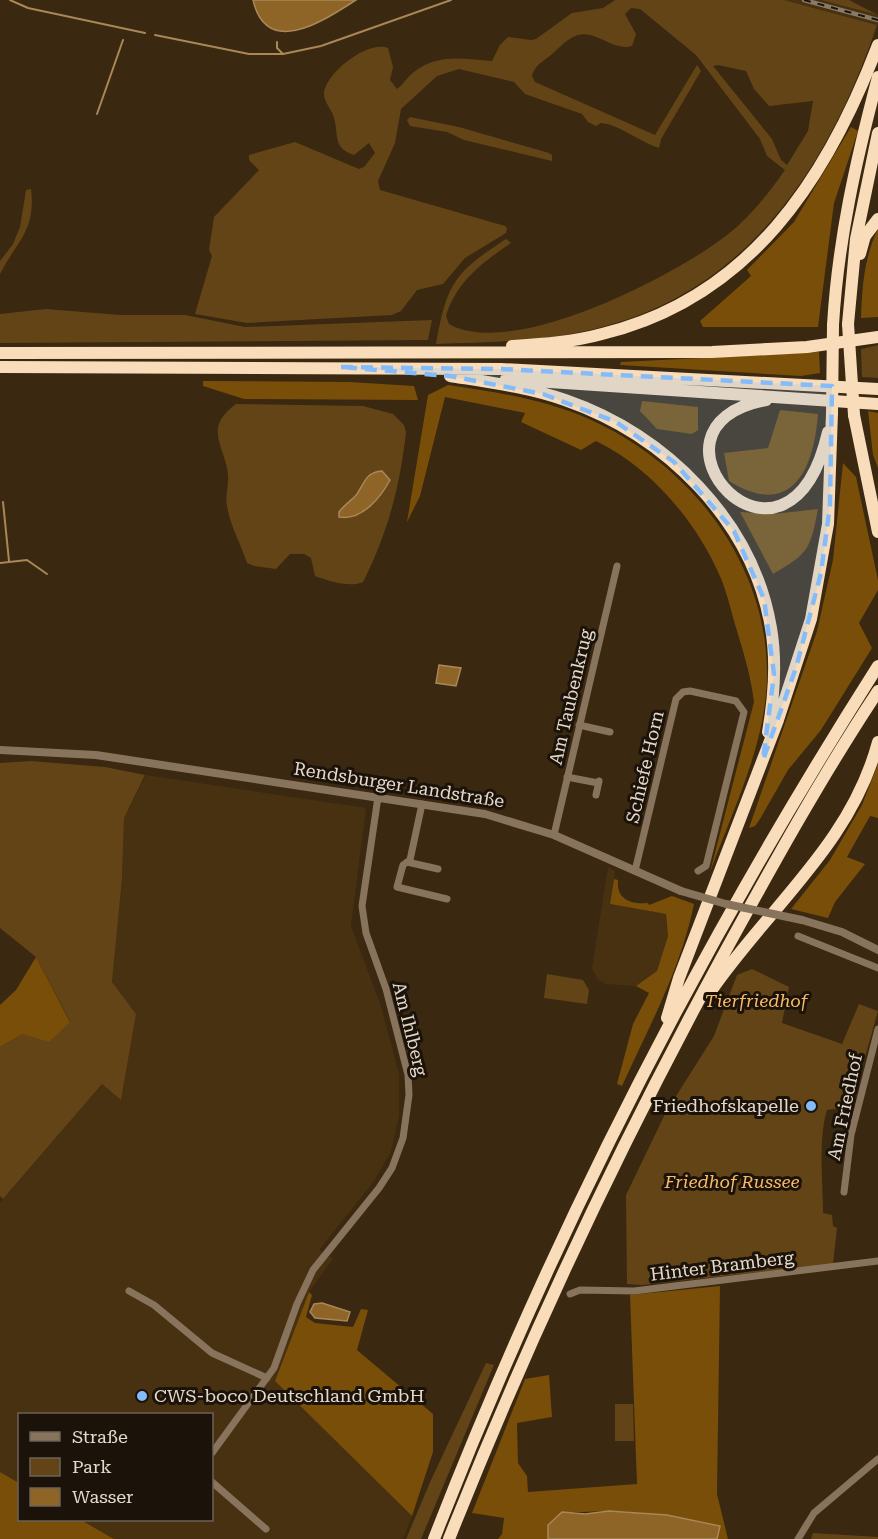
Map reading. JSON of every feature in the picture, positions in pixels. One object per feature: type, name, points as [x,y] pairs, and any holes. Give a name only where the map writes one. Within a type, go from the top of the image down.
[{"type":"highway","points":[[422,353],[546,343],[602,335],[659,315],[704,292],[756,250],[808,187],[853,107],[878,45]]},
{"type":"highway","points":[[658,1046],[680,978],[796,668],[819,584],[830,505],[836,275],[847,200],[878,77]]},
{"type":"highway","points":[[878,133],[862,202],[850,284],[848,324],[854,415],[878,532]]},
{"type":"highway","points":[[850,284],[865,236],[878,219]]},
{"type":"highway","points":[[0,353],[728,352],[860,340],[878,336]]},
{"type":"highway","points":[[0,367],[450,367],[615,373],[878,389]]},
{"type":"highway","points":[[341,367],[878,404]]},
{"type":"highway","points":[[450,376],[532,391],[590,410],[656,447],[708,496],[734,531],[750,562],[771,628],[774,691],[763,760]]},
{"type":"highway","points":[[785,398],[755,402],[734,410],[718,424],[713,432],[710,455],[713,474],[728,495],[749,506],[777,506],[802,492],[817,468],[832,413]]},
{"type":"highway","points":[[859,440],[878,488]]},
{"type":"highway","points":[[434,1539],[533,1306],[658,1046],[778,828],[878,666]]},
{"type":"highway","points":[[449,1539],[541,1321],[670,1052],[764,880],[878,691]]},
{"type":"highway","points":[[670,1052],[731,962],[824,853],[859,794],[877,745]]},
{"type":"street","name":"Am Taubenkrug","points":[[554,835],[617,566]]},
{"type":"street","name":"Schiefe Horn","points":[[635,871],[676,699],[683,692],[690,691],[733,699],[739,703],[744,712],[706,866],[698,871]]},
{"type":"street","points":[[579,725],[610,731]]},
{"type":"street","name":"Rendsburger Landstraße","points":[[0,750],[96,755],[491,815],[554,835],[681,891],[726,904],[802,920],[842,932],[878,950]]},
{"type":"street","points":[[567,777],[599,781],[596,795]]},
{"type":"street","name":"Am Ihlberg","points":[[213,1452],[267,1378],[313,1270],[385,1178],[399,1152],[407,1121],[409,1095],[405,1061],[386,989],[363,921],[364,891],[381,797]]},
{"type":"street","points":[[422,804],[410,860],[403,865],[398,887],[447,899]]},
{"type":"street","points":[[407,862],[438,869]]},
{"type":"street","points":[[798,936],[878,968]]},
{"type":"street","name":"Am Friedhof","points":[[844,1192],[851,1134],[878,1029]]},
{"type":"street","name":"Hinter Bramberg","points":[[570,1294],[580,1290],[634,1292],[878,1261]]},
{"type":"street","points":[[129,1291],[154,1305],[212,1353],[267,1378]]},
{"type":"street","points":[[798,1539],[814,1513],[878,1459]]},
{"type":"street","points":[[213,1483],[266,1529]]},
{"type":"highlighted area","points":[[341,367],[501,369],[832,386],[830,505],[821,573],[796,668],[763,760],[774,674],[764,599],[734,531],[674,462],[616,422],[543,394],[450,376]]},
{"type":"shaded area","points":[[784,0],[821,0],[878,15],[878,25]]},
{"type":"shaded area","points":[[851,127],[858,131],[834,203],[818,327],[703,327],[700,321],[751,276],[747,270],[794,222]]},
{"type":"shaded area","points":[[878,229],[878,317],[861,318],[867,262]]},
{"type":"shaded area","points":[[819,352],[820,373],[801,376],[620,365],[621,362]]},
{"type":"shaded area","points":[[203,381],[350,382],[414,386],[418,400],[244,399],[203,386]]},
{"type":"shaded area","points":[[448,385],[555,406],[589,419],[627,439],[663,465],[694,495],[721,529],[743,567],[758,607],[766,650],[766,695],[763,718],[751,763],[710,872],[754,702],[747,666],[727,594],[709,554],[684,515],[669,497],[635,465],[616,452],[596,441],[581,450],[521,422],[525,413],[445,397],[420,496],[407,522],[428,395]]},
{"type":"shaded area","points":[[642,401],[698,407],[698,430],[692,434],[657,429],[640,411]]},
{"type":"shaded area","points":[[780,410],[818,414],[811,453],[805,470],[796,483],[784,491],[769,495],[751,492],[729,481],[724,453],[768,448]]},
{"type":"shaded area","points":[[868,411],[878,413],[878,468],[873,455]]},
{"type":"shaded area","points":[[843,463],[856,477],[878,580],[878,590],[859,623],[872,648],[821,730],[788,770],[755,826],[749,828],[817,631],[833,560]]},
{"type":"shaded area","points":[[818,509],[813,534],[806,549],[794,561],[773,574],[740,512],[773,514]]},
{"type":"shaded area","points":[[878,764],[878,818],[870,816],[847,857],[865,864],[835,902],[828,918],[791,909],[830,860],[862,805]]},
{"type":"shaded area","points":[[146,775],[366,808],[351,926],[381,1006],[399,1074],[399,1116],[391,1151],[375,1180],[319,1250],[333,1259],[309,1292],[275,1381],[412,1516],[403,1539],[114,1539],[83,1521],[213,1521],[213,1413],[18,1413],[18,1482],[0,1472],[0,1203],[102,1084],[121,1099],[136,1014],[112,983],[122,879],[124,818]]},
{"type":"shaded area","points":[[608,867],[615,871],[610,904],[666,914],[668,936],[657,972],[636,986],[606,984],[597,979],[592,968]]},
{"type":"shaded area","points":[[614,879],[618,880],[619,892],[631,902],[648,903],[649,905],[672,896],[694,904],[673,974],[622,1086],[617,1084],[633,1024],[649,993],[636,986],[657,971],[668,936],[666,914],[610,904]]},
{"type":"shaded area","points":[[36,957],[70,1022],[49,1042],[23,1034],[0,1047],[0,1005],[16,990]]},
{"type":"shaded area","points":[[720,1286],[717,1494],[728,1539],[717,1539],[720,1526],[635,1512],[608,1511],[562,1512],[548,1525],[548,1539],[498,1539],[502,1534],[504,1518],[472,1513],[525,1379],[549,1375],[552,1417],[517,1423],[518,1463],[527,1476],[528,1492],[637,1484],[630,1295]]},
{"type":"shaded area","points":[[309,1292],[312,1295],[306,1317],[315,1323],[353,1327],[361,1309],[368,1310],[357,1350],[433,1414],[433,1452],[412,1516],[275,1381]]},
{"type":"shaded area","points":[[0,1472],[18,1482],[18,1521],[83,1521],[114,1539],[0,1539]]},
{"type":"green space","points":[[615,0],[784,0],[877,25],[857,78],[833,128],[806,175],[774,218],[736,256],[694,288],[645,313],[590,330],[533,339],[436,344],[444,307],[456,281],[475,261],[506,239],[511,243],[481,265],[456,293],[446,316],[449,324],[477,332],[512,331],[551,322],[633,291],[702,252],[727,235],[758,205],[785,170],[767,156],[760,139],[696,55],[640,9],[631,8],[625,14],[636,34],[632,46],[617,46],[581,34],[567,41],[542,62],[532,76],[535,82],[655,135],[697,65],[701,71],[661,139],[659,148],[615,126],[601,123],[596,126],[588,122],[582,114],[525,94],[514,82],[459,69],[437,76],[401,109],[395,143],[378,181],[380,190],[505,226],[506,233],[465,258],[443,284],[417,290],[401,311],[392,315],[247,323],[195,314],[212,256],[209,250],[214,217],[259,170],[249,160],[249,155],[295,142],[359,169],[364,167],[375,153],[369,143],[354,155],[342,149],[333,115],[325,99],[324,92],[327,84],[350,59],[370,49],[388,48],[393,67],[390,80],[397,89],[414,72],[432,62],[452,59],[492,61],[500,45],[508,37],[536,39],[572,13],[603,8]],"holes":[[[713,66],[746,71],[754,89],[769,106],[813,101],[808,131],[787,165],[781,160],[772,139]]]},
{"type":"green space","points":[[821,0],[849,0],[878,15]]},
{"type":"green space","points":[[410,117],[459,127],[549,153],[552,155],[552,161],[464,140],[447,132],[410,126],[407,120]]},
{"type":"green space","points":[[31,189],[32,203],[28,226],[0,274],[0,261],[13,244],[20,227],[26,190]]},
{"type":"green space","points":[[46,309],[120,315],[185,315],[245,327],[432,320],[428,340],[0,343],[0,314]]},
{"type":"green space","points":[[878,345],[878,378],[862,377],[861,349]]},
{"type":"green space","points":[[236,404],[363,406],[393,414],[404,425],[406,432],[392,509],[363,582],[346,584],[315,576],[311,558],[304,554],[290,554],[276,569],[247,563],[227,506],[228,474],[218,437],[220,421]],"holes":[[[372,472],[389,483],[374,501],[354,515],[344,506]]]},
{"type":"green space","points":[[31,761],[105,767],[145,775],[124,818],[122,879],[112,982],[136,1014],[121,1100],[102,1084],[3,1199],[0,1196],[0,1047],[23,1034],[70,1021],[36,957],[0,928],[0,763]]},
{"type":"green space","name":"Friedhof Russee","points":[[752,969],[789,987],[782,1023],[842,1044],[859,1004],[878,1011],[851,1107],[827,1110],[824,1121],[823,1213],[832,1215],[833,1226],[837,1228],[833,1264],[642,1285],[627,1284],[626,1195],[666,1112],[714,1036],[737,975]]},
{"type":"green space","points":[[547,974],[583,980],[589,990],[587,1004],[544,998]]},
{"type":"green space","points":[[486,1363],[494,1365],[421,1539],[406,1539],[431,1480]]},
{"type":"green space","points":[[615,1404],[633,1404],[634,1441],[615,1441]]},
{"type":"green space","points":[[813,1533],[878,1537],[878,1539],[811,1539]]},
{"type":"water","points":[[253,0],[356,0],[314,24],[299,30],[284,31],[271,28],[260,18]]},
{"type":"water","points":[[382,471],[390,480],[376,500],[363,512],[339,517],[339,512],[357,494],[366,478],[372,473]]},
{"type":"water","points":[[439,665],[461,668],[456,686],[436,683]]},
{"type":"water","points":[[322,1303],[350,1312],[347,1321],[315,1318],[310,1312],[314,1304]]},
{"type":"water","points":[[609,1511],[667,1515],[720,1526],[717,1539],[548,1539],[548,1525],[562,1512],[585,1514]]},
{"type":"waterway","points":[[10,0],[28,8],[145,33]]},
{"type":"waterway","points":[[155,35],[249,54],[283,54],[321,46],[451,0]]},
{"type":"waterway","points":[[97,114],[123,40]]},
{"type":"waterway","points":[[277,42],[277,48],[283,54]]},
{"type":"waterway","points":[[3,502],[9,561]]},
{"type":"waterway","points":[[0,563],[27,560],[47,574]]},
{"type":"railway","points":[[804,0],[878,20]]},
{"type":"place","name":"Friedhofskapelle","points":[[811,1106]]},
{"type":"place","name":"CWS-boco Deutschland GmbH","points":[[142,1396]]},
{"type":"park label","name":"Tierfriedhof","points":[[756,1001]]}]
